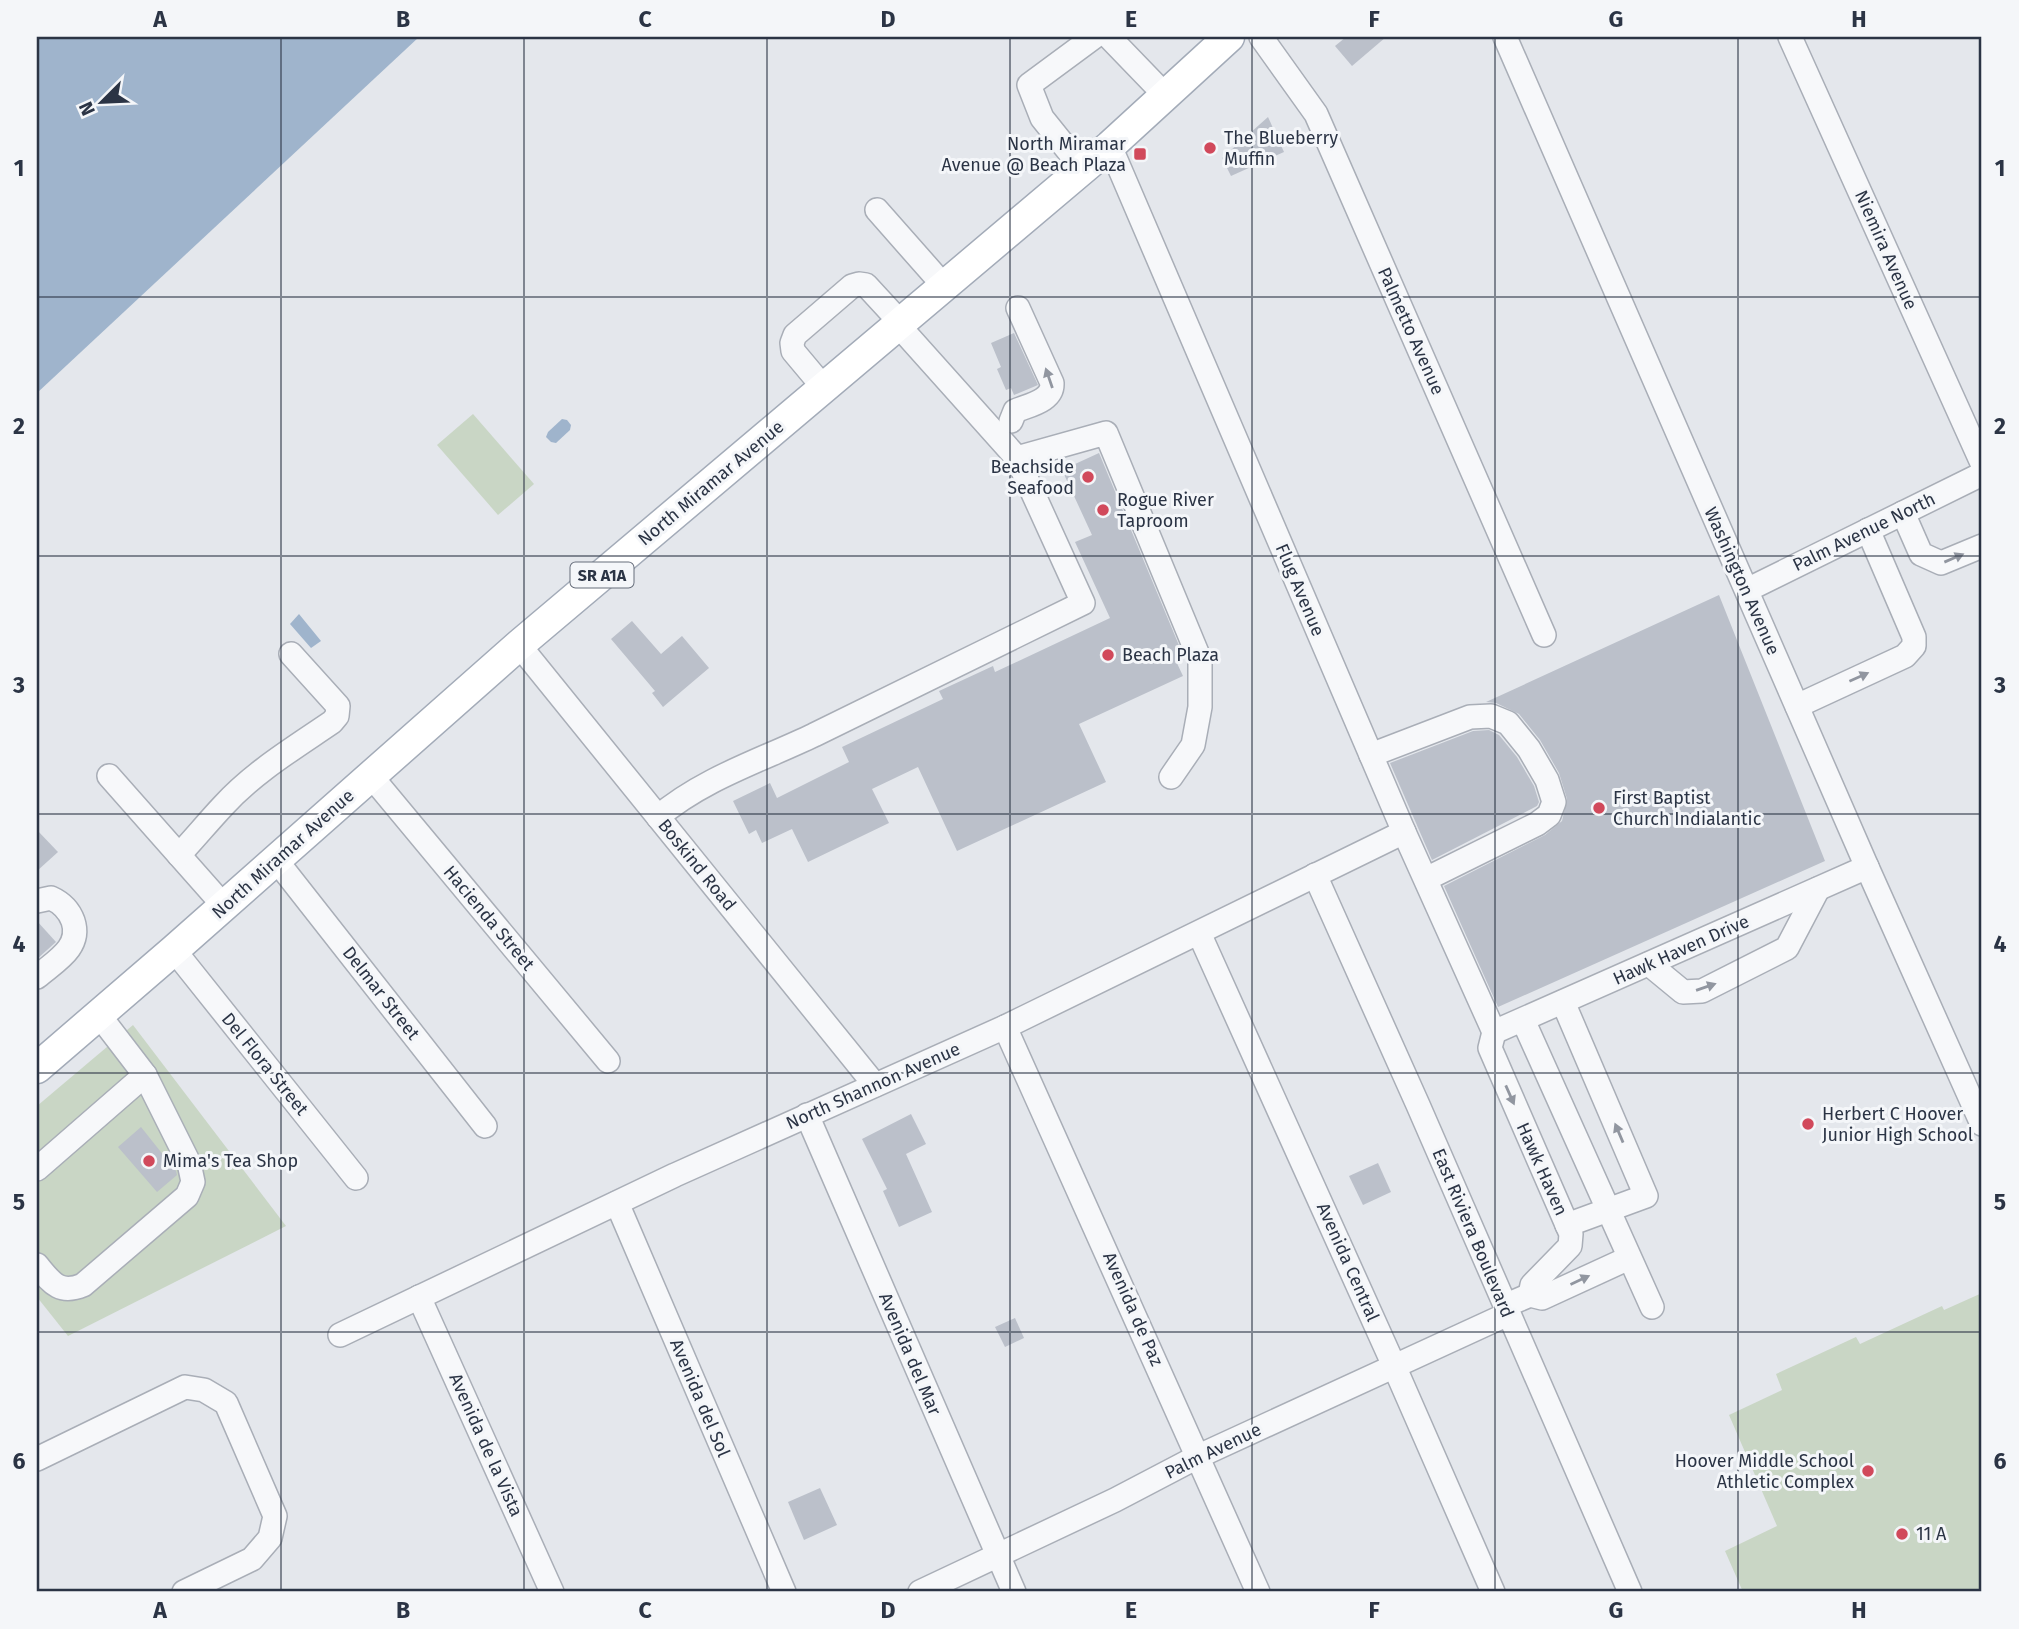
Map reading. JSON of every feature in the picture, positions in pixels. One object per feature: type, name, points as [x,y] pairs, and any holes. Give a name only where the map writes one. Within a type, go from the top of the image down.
[{"type":"main road","name":"North Miramar Avenue","points":[[37,1069],[519,645],[1110,146],[1228,37]]},
{"type":"street","points":[[1083,169],[1042,118],[1029,85],[1094,37]]},
{"type":"street","points":[[1109,37],[1165,96]]},
{"type":"street","name":"Palmetto Avenue","points":[[1261,37],[1316,114],[1544,635]]},
{"type":"street","name":"Washington Avenue","points":[[1506,37],[1867,867],[1982,1124]]},
{"type":"street","name":"Niemira Avenue","points":[[1790,37],[1982,463]]},
{"type":"street","name":"Flug Avenue","points":[[1110,146],[1404,832],[1494,1032]]},
{"type":"street","points":[[877,209],[944,286]]},
{"type":"street","points":[[658,817],[673,804],[700,788],[1083,603],[1017,457],[866,285],[852,286],[795,335],[793,351],[824,388]]},
{"type":"street","points":[[1011,421],[1015,411],[1049,396],[1052,390],[1052,383],[1018,308]]},
{"type":"street","points":[[1017,457],[1106,433],[1200,660],[1200,707],[1192,745],[1171,777]]},
{"type":"street","name":"Palm Avenue North","points":[[1746,590],[1982,474]]},
{"type":"street","points":[[1903,513],[1921,554],[1941,564],[1982,546]]},
{"type":"street","points":[[1797,706],[1909,653],[1915,641],[1868,530]]},
{"type":"street","name":"Boskind Road","points":[[519,645],[875,1085]]},
{"type":"street","points":[[179,855],[246,784],[337,716],[338,706],[290,654]]},
{"type":"street","points":[[1371,755],[1470,717],[1491,716],[1508,723],[1529,749],[1547,780],[1554,802],[1549,816],[1426,879]]},
{"type":"street","points":[[109,776],[224,906]]},
{"type":"street","name":"Hacienda Street","points":[[371,776],[608,1061]]},
{"type":"street","name":"North Shannon Avenue","points":[[340,1335],[807,1115],[1005,1027],[1404,832]]},
{"type":"street","name":"Delmar Street","points":[[276,860],[485,1126]]},
{"type":"street","name":"Hawk Haven Drive","points":[[1494,1032],[1867,867]]},
{"type":"street","name":"East Riviera Boulevard","points":[[1315,876],[1630,1592]]},
{"type":"street","points":[[1649,964],[1682,992],[1702,991],[1787,948],[1818,889]]},
{"type":"street","points":[[37,901],[51,898],[66,907],[75,928],[75,937],[69,949],[37,977]]},
{"type":"street","name":"Avenida Central","points":[[1199,933],[1493,1592]]},
{"type":"street","name":"Del Flora Street","points":[[174,950],[356,1178]]},
{"type":"street","points":[[1563,1002],[1646,1196],[1567,1225]]},
{"type":"street","points":[[37,1265],[60,1288],[71,1290],[83,1285],[187,1196],[193,1182],[189,1163],[145,1075],[99,1016]]},
{"type":"street","points":[[1523,1020],[1652,1307]]},
{"type":"street","name":"Avenida de Paz","points":[[1005,1027],[1258,1592]]},
{"type":"street","name":"Hawk Haven","points":[[1494,1032],[1490,1048],[1571,1234],[1570,1246],[1532,1285],[1530,1295]]},
{"type":"street","points":[[37,1168],[145,1075]]},
{"type":"street","name":"Avenida del Mar","points":[[807,1115],[1014,1592]]},
{"type":"street","name":"Avenida del Sol","points":[[617,1203],[784,1592]]},
{"type":"street","points":[[1506,1310],[1530,1295],[1542,1297],[1629,1258]]},
{"type":"street","name":"Avenida de la Vista","points":[[419,1297],[552,1592]]},
{"type":"street","name":"Palm Avenue","points":[[920,1592],[1115,1500],[1199,1456],[1395,1368],[1506,1310]]},
{"type":"street","points":[[37,1459],[185,1387],[204,1390],[226,1403],[275,1516],[270,1538],[252,1559],[184,1592]]},
{"type":"green space","points":[[473,414],[534,484],[498,515],[437,445]]},
{"type":"green space","points":[[133,1025],[286,1226],[68,1336],[37,1297],[37,1106]]},
{"type":"green space","name":"Hoover Middle School Athletic Complex","points":[[1982,1293],[1982,1592],[1743,1592],[1725,1551],[1777,1526],[1729,1415],[1782,1390],[1776,1374],[1856,1337],[1860,1344],[1942,1306],[1944,1310]]},
{"type":"water","points":[[37,37],[419,37],[37,393]]},
{"type":"water","points":[[562,419],[571,425],[570,430],[556,443],[551,442],[546,437],[548,432]]},
{"type":"water","points":[[299,614],[321,641],[311,648],[290,624]]},
{"type":"building","points":[[1346,37],[1386,37],[1352,66],[1335,46]]},
{"type":"building","points":[[1268,117],[1284,152],[1231,176],[1222,158]]},
{"type":"building","points":[[1014,333],[1038,385],[1014,395],[1011,388],[1006,390],[997,369],[1001,367],[991,343]]},
{"type":"building","name":"Beach Plaza","points":[[1099,453],[1183,655],[1175,659],[1183,676],[1079,724],[1106,782],[957,851],[918,767],[872,789],[889,823],[808,862],[792,829],[762,843],[756,830],[749,834],[733,801],[770,783],[777,798],[849,762],[842,747],[943,699],[939,691],[993,666],[995,672],[1110,618],[1075,542],[1092,535],[1062,470]]},
{"type":"building","name":"First Baptist Church Indialantic","points":[[1719,595],[1825,861],[1498,1007],[1444,886],[1545,835],[1562,821],[1567,799],[1559,773],[1540,740],[1519,714],[1496,703],[1486,702]]},
{"type":"building","points":[[632,621],[661,654],[682,636],[709,668],[663,707],[652,693],[655,691],[611,639]]},
{"type":"building","points":[[1489,730],[1499,735],[1517,757],[1534,786],[1539,802],[1537,806],[1432,860],[1390,763],[1473,731]]},
{"type":"building","points":[[37,830],[58,852],[37,871]]},
{"type":"building","points":[[37,921],[56,942],[37,959]]},
{"type":"building","points":[[911,1114],[926,1144],[906,1154],[932,1212],[899,1227],[883,1191],[887,1189],[862,1139]]},
{"type":"building","name":"Mima's Tea Shop","points":[[141,1127],[177,1175],[157,1192],[118,1147]]},
{"type":"building","points":[[1378,1163],[1391,1192],[1363,1205],[1349,1176]]},
{"type":"building","points":[[1015,1318],[1024,1338],[1005,1347],[995,1327]]},
{"type":"building","points":[[820,1488],[837,1525],[804,1540],[788,1502]]},
{"type":"place","name":"The Blueberry Muffin","points":[[1210,148]]},
{"type":"place","name":"North Miramar Avenue @ Beach Plaza","points":[[1140,154]]},
{"type":"place","name":"Beachside Seafood","points":[[1088,477]]},
{"type":"place","name":"Rogue River Taproom","points":[[1103,510]]},
{"type":"place","name":"Beach Plaza","points":[[1108,655]]},
{"type":"place","name":"First Baptist Church Indialantic","points":[[1599,808]]},
{"type":"place","name":"Herbert C Hoover Junior High School","points":[[1808,1124]]},
{"type":"place","name":"Mima's Tea Shop","points":[[149,1161]]},
{"type":"place","name":"Hoover Middle School Athletic Complex","points":[[1868,1471]]},
{"type":"place","name":"11 A","points":[[1902,1534]]}]
